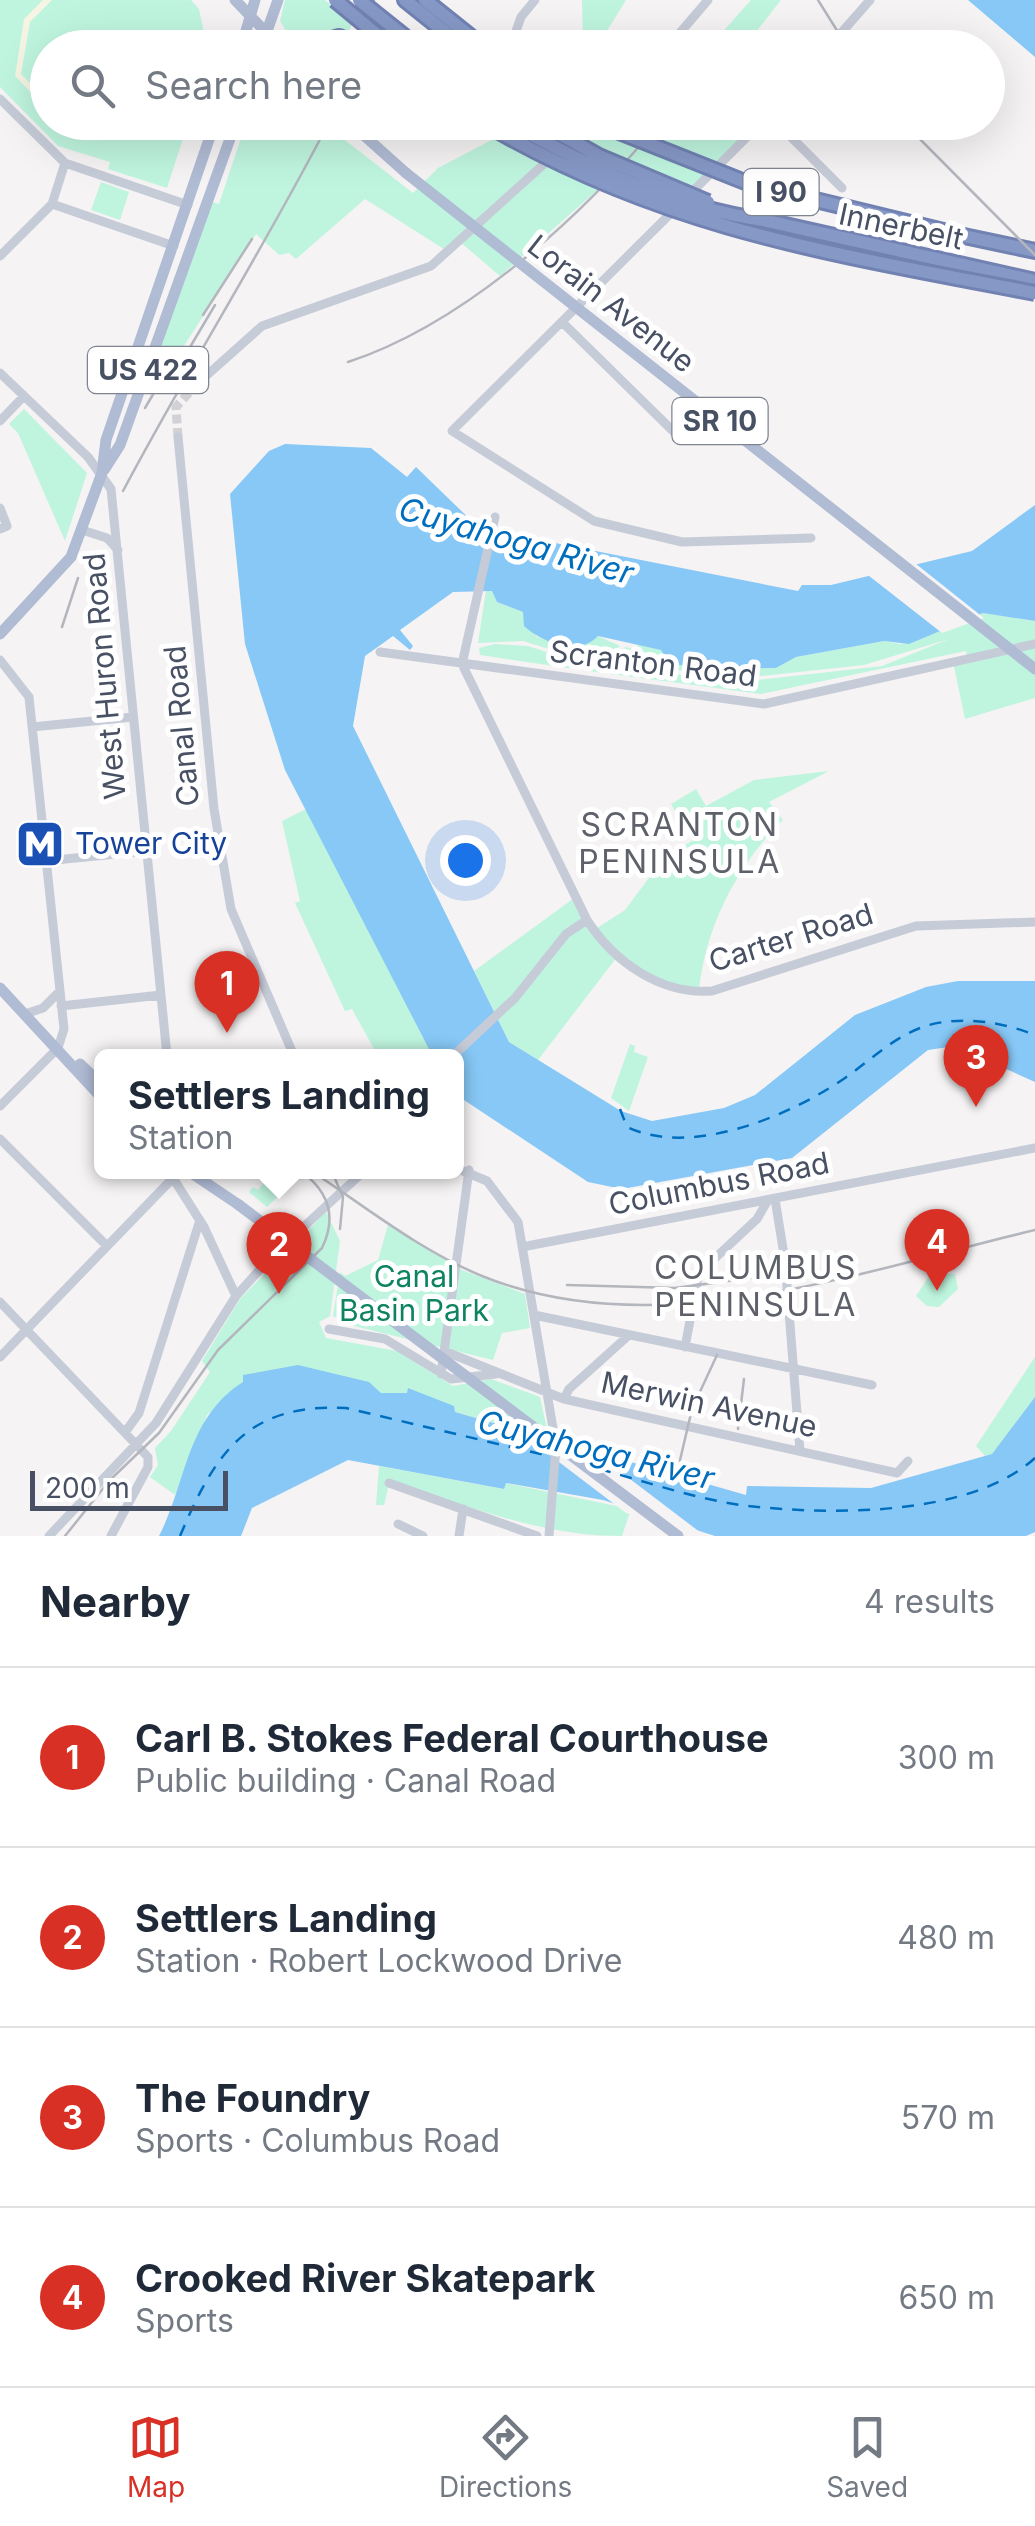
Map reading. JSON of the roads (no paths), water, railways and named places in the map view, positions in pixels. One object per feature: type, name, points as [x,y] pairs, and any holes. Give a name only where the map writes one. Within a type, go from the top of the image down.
[{"type":"highway","points":[[335,0],[371,30]]},
{"type":"highway","points":[[359,0],[396,30]]},
{"type":"highway","points":[[405,0],[442,30]]},
{"type":"highway","points":[[425,0],[462,30]]},
{"type":"highway","points":[[510,140],[591,180],[695,220],[782,243],[1035,293]]},
{"type":"highway","points":[[544,140],[629,182],[695,207],[763,220]]},
{"type":"highway","name":"Innerbelt","points":[[575,140],[667,185],[763,220],[1035,281]]},
{"type":"highway","name":"Innerbelt","points":[[640,140],[750,184],[1035,250]]},
{"type":"main road","points":[[235,0],[264,30]]},
{"type":"main road","points":[[247,30],[256,0]]},
{"type":"main road","points":[[268,30],[278,0]]},
{"type":"main road","name":"US 422","points":[[0,634],[65,568],[82,530],[102,473],[106,440],[209,140]]},
{"type":"main road","name":"US 422","points":[[102,473],[120,445],[231,140]]},
{"type":"main road","name":"Lorain Avenue","points":[[372,140],[488,239],[1035,669]]},
{"type":"main road","points":[[0,988],[94,1088]]},
{"type":"main road","points":[[63,1054],[94,1077]]},
{"type":"main road","points":[[200,1179],[678,1536]]},
{"type":"street","points":[[516,30],[535,0]]},
{"type":"street","points":[[682,30],[708,0]]},
{"type":"street","points":[[844,30],[870,0]]},
{"type":"street","points":[[0,99],[30,129]]},
{"type":"street","points":[[42,140],[65,163],[188,205]]},
{"type":"street","points":[[197,384],[262,326],[431,266],[577,140]]},
{"type":"street","points":[[744,140],[452,432],[594,520],[682,542],[811,538]]},
{"type":"street","points":[[794,140],[842,188]]},
{"type":"street","points":[[0,256],[52,204],[65,163]]},
{"type":"street","points":[[52,204],[174,246]]},
{"type":"street","points":[[562,322],[676,434]]},
{"type":"street","points":[[0,373],[102,473]]},
{"type":"street","points":[[0,421],[24,396]]},
{"type":"street","name":"Canal Road","points":[[178,437],[214,809],[231,909],[291,1049]]},
{"type":"street","name":"West Huron Road","points":[[102,473],[111,489],[118,550],[166,1049]]},
{"type":"street","points":[[0,508],[4,527]]},
{"type":"street","points":[[462,664],[495,517]]},
{"type":"street","points":[[82,530],[106,538],[118,550]]},
{"type":"street","name":"Scranton Road","points":[[380,652],[764,704],[1035,644]]},
{"type":"street","points":[[0,660],[27,690],[64,1033],[63,1054],[0,1106]]},
{"type":"street","name":"Carter Road","points":[[462,664],[588,920],[630,968],[704,992],[916,926],[1035,922]]},
{"type":"street","points":[[32,728],[133,718]]},
{"type":"street","points":[[45,861],[147,850]]},
{"type":"street","points":[[461,1049],[502,1012],[566,934],[588,920]]},
{"type":"street","points":[[25,1014],[47,1006],[59,992]]},
{"type":"street","points":[[61,1006],[161,995]]},
{"type":"street","points":[[0,1140],[107,1246]]},
{"type":"street","name":"Columbus Road","points":[[522,1247],[1035,1148]]},
{"type":"street","points":[[464,1169],[487,1181],[514,1212],[556,1446],[550,1534]]},
{"type":"street","points":[[329,1329],[385,1339],[441,1374],[468,1170]]},
{"type":"street","points":[[0,1357],[170,1179]]},
{"type":"street","points":[[176,1179],[236,1296]]},
{"type":"street","points":[[49,1536],[164,1411],[236,1296],[304,1224],[355,1179]]},
{"type":"street","points":[[685,1347],[704,1264],[756,1219],[771,1200]]},
{"type":"street","points":[[771,1200],[786,1260],[800,1451]]},
{"type":"street","points":[[126,1430],[139,1413],[200,1220]]},
{"type":"street","points":[[0,1302],[137,1441],[148,1457],[148,1467],[111,1536]]},
{"type":"street","points":[[534,1316],[872,1385]]},
{"type":"street","points":[[564,1399],[569,1389],[628,1336]]},
{"type":"street","name":"Merwin Avenue","points":[[444,1351],[564,1399],[897,1473],[908,1460]]},
{"type":"street","name":"Merwin Avenue","points":[[441,1374],[464,1380],[496,1374]]},
{"type":"street","points":[[390,1484],[537,1536]]},
{"type":"street","points":[[459,1536],[463,1508]]},
{"type":"street","points":[[398,1524],[424,1536]]},
{"type":"water","points":[[968,0],[1035,0],[1035,57]]},
{"type":"water","name":"Cuyahoga River","points":[[285,444],[371,448],[407,477],[416,467],[479,528],[798,591],[802,585],[831,585],[972,551],[1035,505],[1035,621],[983,613],[909,644],[884,641],[796,657],[776,668],[700,670],[668,662],[661,650],[598,636],[581,646],[550,642],[524,626],[523,612],[497,602],[492,591],[453,592],[400,630],[413,646],[410,650],[393,636],[365,656],[353,726],[509,1042],[621,1111],[652,1121],[724,1108],[755,1095],[855,1015],[926,987],[958,981],[1035,981],[1035,1082],[955,1046],[928,1050],[792,1158],[622,1189],[588,1182],[464,1100],[464,1049],[429,1049],[285,770],[245,644],[230,494],[269,451]]},
{"type":"water","points":[[298,1365],[369,1382],[381,1393],[407,1393],[408,1388],[454,1406],[455,1412],[746,1495],[747,1486],[871,1488],[992,1454],[1035,1397],[1035,1532],[1026,1536],[715,1536],[603,1500],[506,1483],[504,1489],[348,1460],[252,1508],[241,1536],[159,1536],[190,1452],[210,1414],[243,1382],[243,1375]]},
{"type":"tunnel","points":[[178,437],[176,407],[197,384]]},
{"type":"tram line","points":[[65,1536],[109,1481],[159,1433],[218,1350],[322,1248],[329,1226],[328,1206],[310,1179]]},
{"type":"tram line","points":[[335,1179],[343,1197],[340,1229]]},
{"type":"railway","points":[[362,30],[374,0]]},
{"type":"railway","points":[[818,0],[837,30]]},
{"type":"railway","points":[[123,491],[319,140]]},
{"type":"railway","points":[[348,362],[392,345],[477,295],[557,230],[644,140]]},
{"type":"railway","points":[[921,140],[1035,255]]},
{"type":"railway","points":[[203,315],[252,239]]},
{"type":"railway","points":[[167,386],[215,305]]},
{"type":"railway","points":[[145,408],[168,369]]},
{"type":"railway","points":[[62,627],[78,578]]},
{"type":"railway","points":[[323,1179],[416,1242],[482,1276],[549,1296],[617,1305],[688,1303],[758,1295],[1035,1230]]},
{"type":"railway","points":[[567,1285],[675,1288],[780,1274]]},
{"type":"railway","points":[[677,1473],[692,1409],[717,1355]]},
{"type":"railway","points":[[738,1429],[744,1379]]},
{"type":"place","name":"Tower City","points":[[40,844]]},
{"type":"place","name":"Carl B. Stokes Federal Courthouse","points":[[227,1033]]},
{"type":"place","name":"The Foundry","points":[[976,1107]]},
{"type":"place","name":"Crooked River Skatepark","points":[[937,1291]]},
{"type":"place","name":"Settlers Landing","points":[[279,1294]]},
{"type":"district","name":"SCRANTON PENINSULA","points":[[680,844]]},
{"type":"district","name":"COLUMBUS PENINSULA","points":[[756,1286]]},
{"type":"park label","name":"Canal Basin Park","points":[[414,1294]]}]
